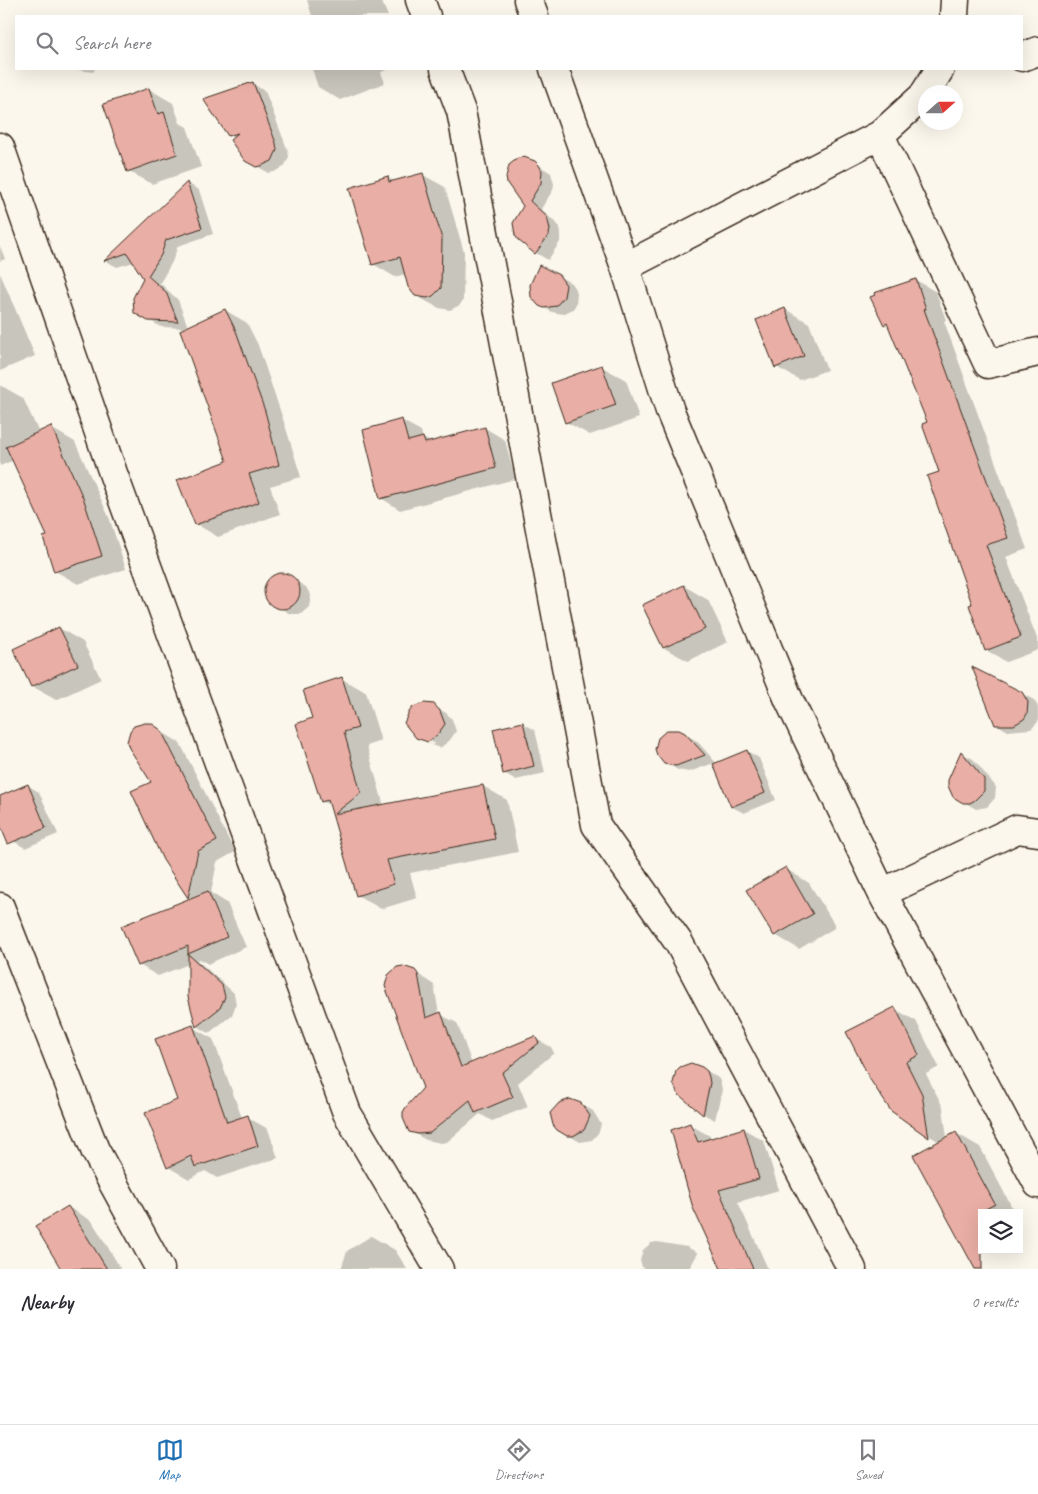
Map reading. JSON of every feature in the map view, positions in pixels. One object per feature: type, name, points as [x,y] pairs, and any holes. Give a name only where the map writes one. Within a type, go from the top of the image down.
[{"type":"street","points":[[420,0],[426,15]]},
{"type":"street","points":[[528,0],[534,15]]},
{"type":"street","points":[[954,15],[955,0]]},
{"type":"street","points":[[1023,57],[1038,51]]},
{"type":"street","points":[[445,70],[461,111],[596,825],[679,943],[852,1269]]},
{"type":"street","points":[[554,70],[625,267],[670,411],[788,700],[882,892],[1038,1184]]},
{"type":"street","points":[[625,267],[880,135],[923,96],[939,70]]},
{"type":"street","points":[[880,135],[988,364],[1038,352]]},
{"type":"street","points":[[0,147],[114,476],[347,1113],[439,1269]]},
{"type":"street","points":[[882,892],[1017,829],[1038,832]]},
{"type":"street","points":[[0,907],[95,1150],[160,1269]]},
{"type":"building","points":[[253,82],[277,150],[272,161],[256,167],[245,161],[230,140],[238,133],[228,136],[203,99]]},
{"type":"building","points":[[149,88],[158,114],[164,112],[177,154],[127,172],[103,104]]},
{"type":"building","points":[[524,157],[535,161],[542,171],[541,183],[530,201],[547,217],[550,229],[549,235],[535,254],[518,240],[515,235],[513,223],[523,206],[507,183],[506,177],[509,165],[518,158]]},
{"type":"building","points":[[423,173],[442,239],[441,288],[433,296],[427,298],[415,296],[408,287],[400,257],[372,265],[349,188],[388,176],[389,182]]},
{"type":"building","points":[[187,182],[202,228],[166,240],[161,255],[148,276],[166,292],[178,322],[148,321],[134,313],[133,298],[143,278],[127,253],[104,261]]},
{"type":"building","points":[[539,265],[559,275],[566,285],[564,297],[556,306],[544,308],[539,306],[531,297],[530,285]]},
{"type":"building","points":[[916,279],[926,309],[924,309],[1008,538],[986,545],[1021,637],[985,651],[969,605],[972,604],[927,476],[939,472],[922,424],[927,422],[887,323],[884,325],[870,297],[875,295],[874,293]]},
{"type":"building","points":[[785,308],[804,356],[775,368],[756,320]]},
{"type":"building","points":[[225,309],[236,331],[265,411],[279,465],[249,474],[259,502],[195,525],[177,480],[227,461],[180,330]]},
{"type":"building","points":[[602,365],[616,405],[565,423],[551,383]]},
{"type":"building","points":[[402,419],[408,441],[423,437],[425,443],[485,427],[496,468],[380,499],[363,430]]},
{"type":"building","points":[[51,426],[84,500],[102,556],[54,572],[43,537],[47,536],[6,447]]},
{"type":"building","points":[[282,573],[294,579],[300,591],[294,603],[282,609],[270,603],[264,591],[270,579]]},
{"type":"building","points":[[684,585],[705,629],[663,648],[642,605]]},
{"type":"building","points":[[59,627],[78,665],[31,687],[13,649]]},
{"type":"building","points":[[972,667],[1022,692],[1028,702],[1027,714],[1024,719],[1014,725],[995,725]]},
{"type":"building","points":[[342,677],[358,728],[344,732],[361,793],[334,814],[483,785],[495,839],[387,860],[394,884],[356,896],[328,800],[321,802],[296,724],[312,718],[303,690]]},
{"type":"building","points":[[424,703],[434,704],[440,711],[445,724],[438,734],[428,742],[416,738],[404,723],[413,707]]},
{"type":"building","points":[[523,722],[534,766],[503,774],[493,729]]},
{"type":"building","points":[[151,723],[161,730],[217,841],[198,851],[188,898],[163,860],[131,791],[151,782],[127,742],[130,731],[134,726]]},
{"type":"building","points":[[667,730],[679,730],[685,733],[705,755],[676,766],[664,764],[655,749],[658,738]]},
{"type":"building","points":[[747,750],[765,793],[731,807],[713,764]]},
{"type":"building","points":[[961,751],[984,779],[984,791],[970,803],[963,803],[953,797],[948,786],[948,780]]},
{"type":"building","points":[[28,784],[46,828],[8,844],[0,825],[0,796]]},
{"type":"building","points":[[786,867],[813,914],[774,936],[746,890]]},
{"type":"building","points":[[208,891],[227,937],[188,954],[188,946],[138,966],[121,926]]},
{"type":"building","points":[[188,954],[222,985],[225,997],[220,1008],[196,1027],[188,997]]},
{"type":"building","points":[[403,966],[415,970],[418,974],[426,1018],[441,1012],[461,1067],[535,1036],[539,1043],[502,1073],[513,1097],[475,1113],[470,1100],[430,1133],[418,1134],[409,1132],[403,1118],[403,1112],[423,1088],[385,986],[388,975],[397,967]]},
{"type":"building","points":[[895,1007],[919,1055],[906,1062],[922,1094],[929,1138],[891,1111],[871,1081],[846,1032]]},
{"type":"building","points":[[193,1025],[227,1122],[248,1115],[258,1146],[195,1167],[191,1156],[167,1168],[145,1113],[177,1100],[155,1039]]},
{"type":"building","points":[[691,1063],[702,1067],[707,1071],[709,1077],[710,1083],[703,1115],[678,1094],[673,1083],[676,1071],[680,1067]]},
{"type":"building","points":[[570,1099],[581,1103],[590,1116],[584,1130],[573,1136],[567,1136],[553,1125],[550,1113],[559,1103]]},
{"type":"building","points":[[690,1123],[698,1142],[744,1128],[759,1179],[719,1190],[753,1269],[721,1269],[693,1208],[671,1130]]},
{"type":"building","points":[[956,1132],[995,1204],[986,1209],[978,1209],[978,1254],[982,1254],[982,1269],[975,1269],[913,1155]]},
{"type":"building","points":[[68,1206],[107,1269],[61,1269],[35,1226]]}]
